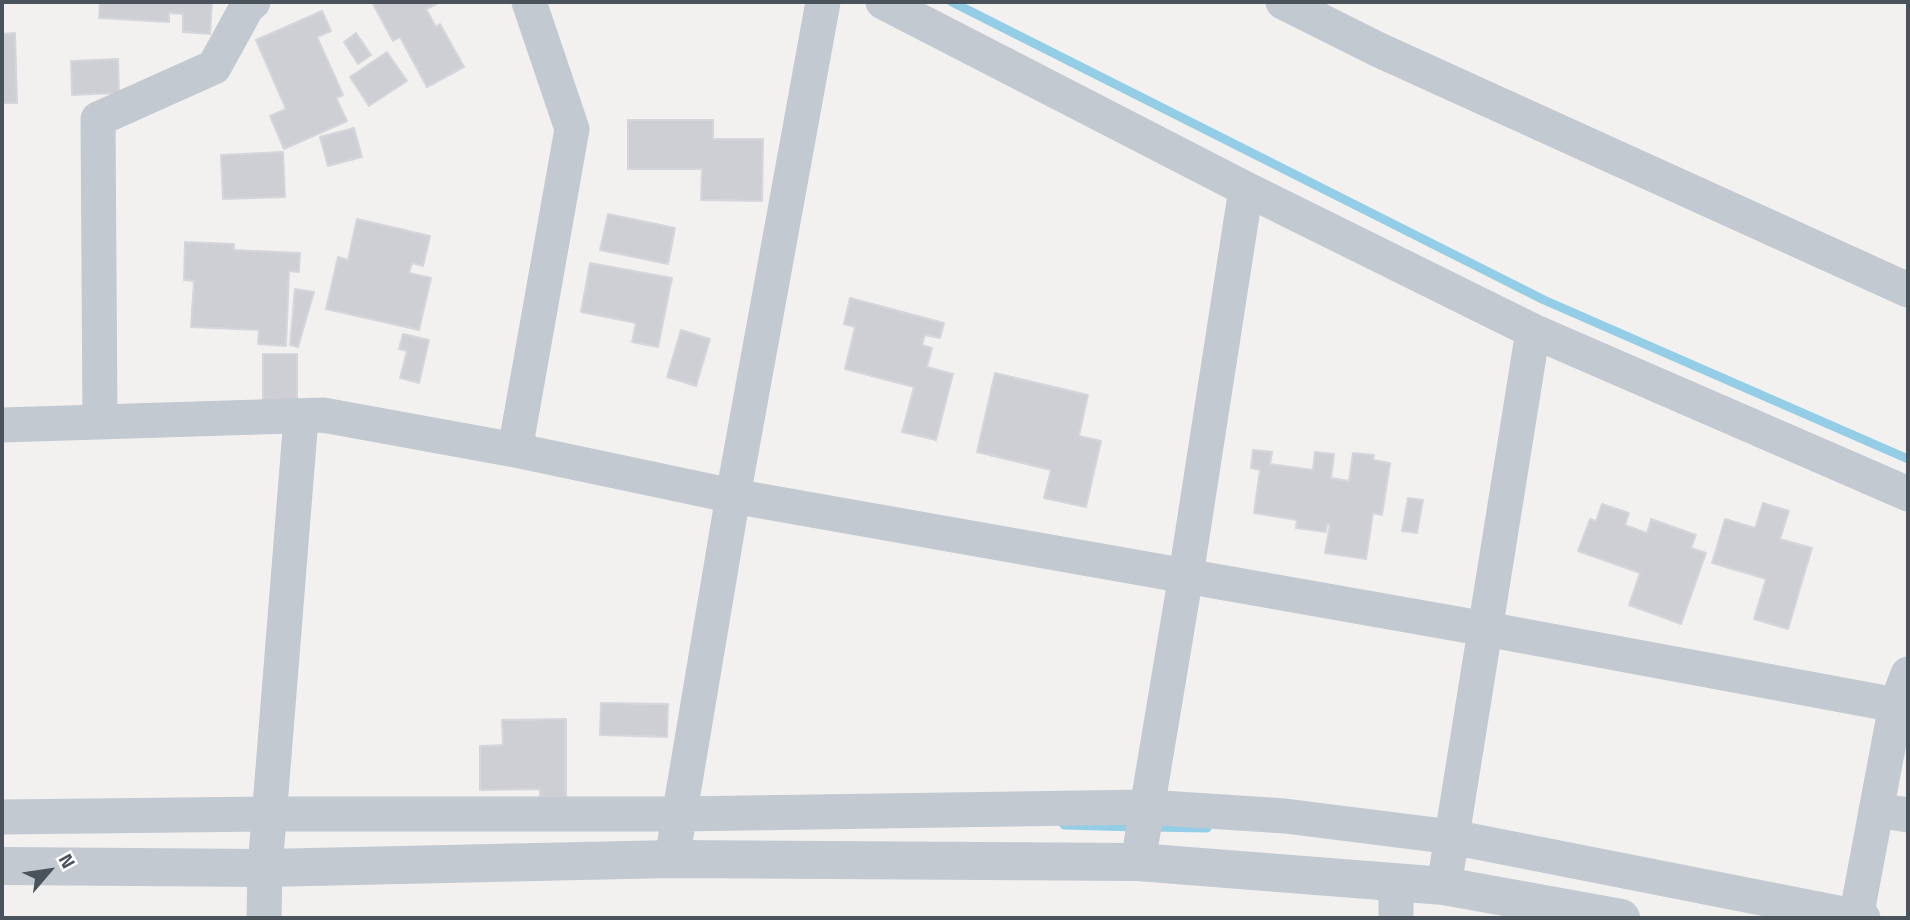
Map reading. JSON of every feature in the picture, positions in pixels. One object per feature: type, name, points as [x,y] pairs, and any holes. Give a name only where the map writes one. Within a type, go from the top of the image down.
[{"type":"street","points":[[100,422],[98,119],[214,66],[247,7],[253,2]]},
{"type":"street","points":[[515,450],[572,129],[529,2]]},
{"type":"street","points":[[672,859],[733,496],[823,2]]},
{"type":"street","points":[[883,2],[1246,190],[1533,331],[1908,494]]},
{"type":"street","points":[[1283,2],[1379,50],[1908,290]]},
{"type":"street","points":[[1138,862],[1246,190]]},
{"type":"street","points":[[1444,886],[1533,331]]},
{"type":"street","points":[[2,425],[301,418],[323,415],[515,450],[733,496],[1486,629],[1902,689],[1892,813],[1858,918],[1452,837],[1285,816],[1147,807],[680,814],[2,817]]},
{"type":"street","points":[[264,918],[265,868],[301,418]]},
{"type":"street","points":[[2,866],[265,868],[672,859],[1138,862],[1396,900],[1444,886],[1620,918]]},
{"type":"building","points":[[100,2],[212,2],[210,34],[183,32],[183,14],[169,13],[169,22],[99,18]]},
{"type":"building","points":[[372,2],[436,2],[437,4],[426,9],[436,27],[440,24],[464,67],[427,87],[400,37],[393,41]]},
{"type":"building","points":[[322,11],[331,31],[317,37],[343,95],[336,98],[347,121],[284,149],[270,116],[286,109],[256,40]]},
{"type":"building","points":[[15,33],[17,103],[2,103],[2,34]]},
{"type":"building","points":[[356,33],[371,55],[358,64],[344,42]]},
{"type":"building","points":[[387,52],[407,81],[369,106],[350,77]]},
{"type":"building","points":[[118,59],[119,93],[72,95],[71,61]]},
{"type":"building","points":[[628,120],[713,120],[713,139],[763,139],[762,201],[701,200],[702,169],[628,169]]},
{"type":"building","points":[[354,128],[362,157],[328,166],[320,137]]},
{"type":"building","points":[[283,152],[285,197],[223,199],[221,155]]},
{"type":"building","points":[[608,214],[675,228],[668,264],[600,250]]},
{"type":"building","points":[[357,219],[430,236],[423,266],[412,263],[409,273],[431,278],[419,330],[326,309],[338,257],[348,260]]},
{"type":"building","points":[[185,242],[234,244],[234,250],[300,253],[299,272],[289,271],[286,346],[258,344],[259,330],[191,327],[194,281],[184,280]]},
{"type":"building","points":[[590,263],[672,278],[658,347],[632,342],[636,323],[581,312]]},
{"type":"building","points":[[295,289],[314,292],[298,347],[290,345]]},
{"type":"building","points":[[850,298],[944,323],[940,338],[925,335],[922,345],[932,348],[927,367],[953,374],[936,440],[902,432],[914,387],[845,369],[855,327],[844,324]]},
{"type":"building","points":[[681,330],[710,339],[696,386],[667,377]]},
{"type":"building","points":[[403,334],[429,340],[419,383],[400,378],[407,351],[399,349]]},
{"type":"building","points":[[263,354],[297,354],[297,400],[263,400]]},
{"type":"building","points":[[995,373],[1088,395],[1079,436],[1101,441],[1086,507],[1044,498],[1051,470],[977,452]]},
{"type":"building","points":[[1253,450],[1272,452],[1270,464],[1313,470],[1315,452],[1334,454],[1331,478],[1349,481],[1353,453],[1374,455],[1373,460],[1390,463],[1382,515],[1373,513],[1366,559],[1325,553],[1330,525],[1327,524],[1326,532],[1296,528],[1297,520],[1254,513],[1260,470],[1251,468]]},
{"type":"building","points":[[1408,498],[1423,500],[1417,533],[1402,531]]},
{"type":"building","points":[[1763,503],[1789,511],[1780,539],[1812,548],[1788,629],[1754,619],[1766,579],[1712,563],[1725,519],[1755,528]]},
{"type":"building","points":[[1602,504],[1629,513],[1625,525],[1647,533],[1651,519],[1696,535],[1691,548],[1706,553],[1681,624],[1629,605],[1640,573],[1578,551],[1590,519],[1596,521]]},
{"type":"building","points":[[601,703],[668,704],[667,737],[600,735]]},
{"type":"building","points":[[566,719],[566,797],[540,797],[540,789],[480,790],[480,746],[503,745],[502,720]]},
{"type":"waterway","points":[[952,2],[1544,300],[1908,459]]},
{"type":"waterway","points":[[1064,825],[1137,827]]},
{"type":"waterway","points":[[1151,827],[1207,828]]}]
